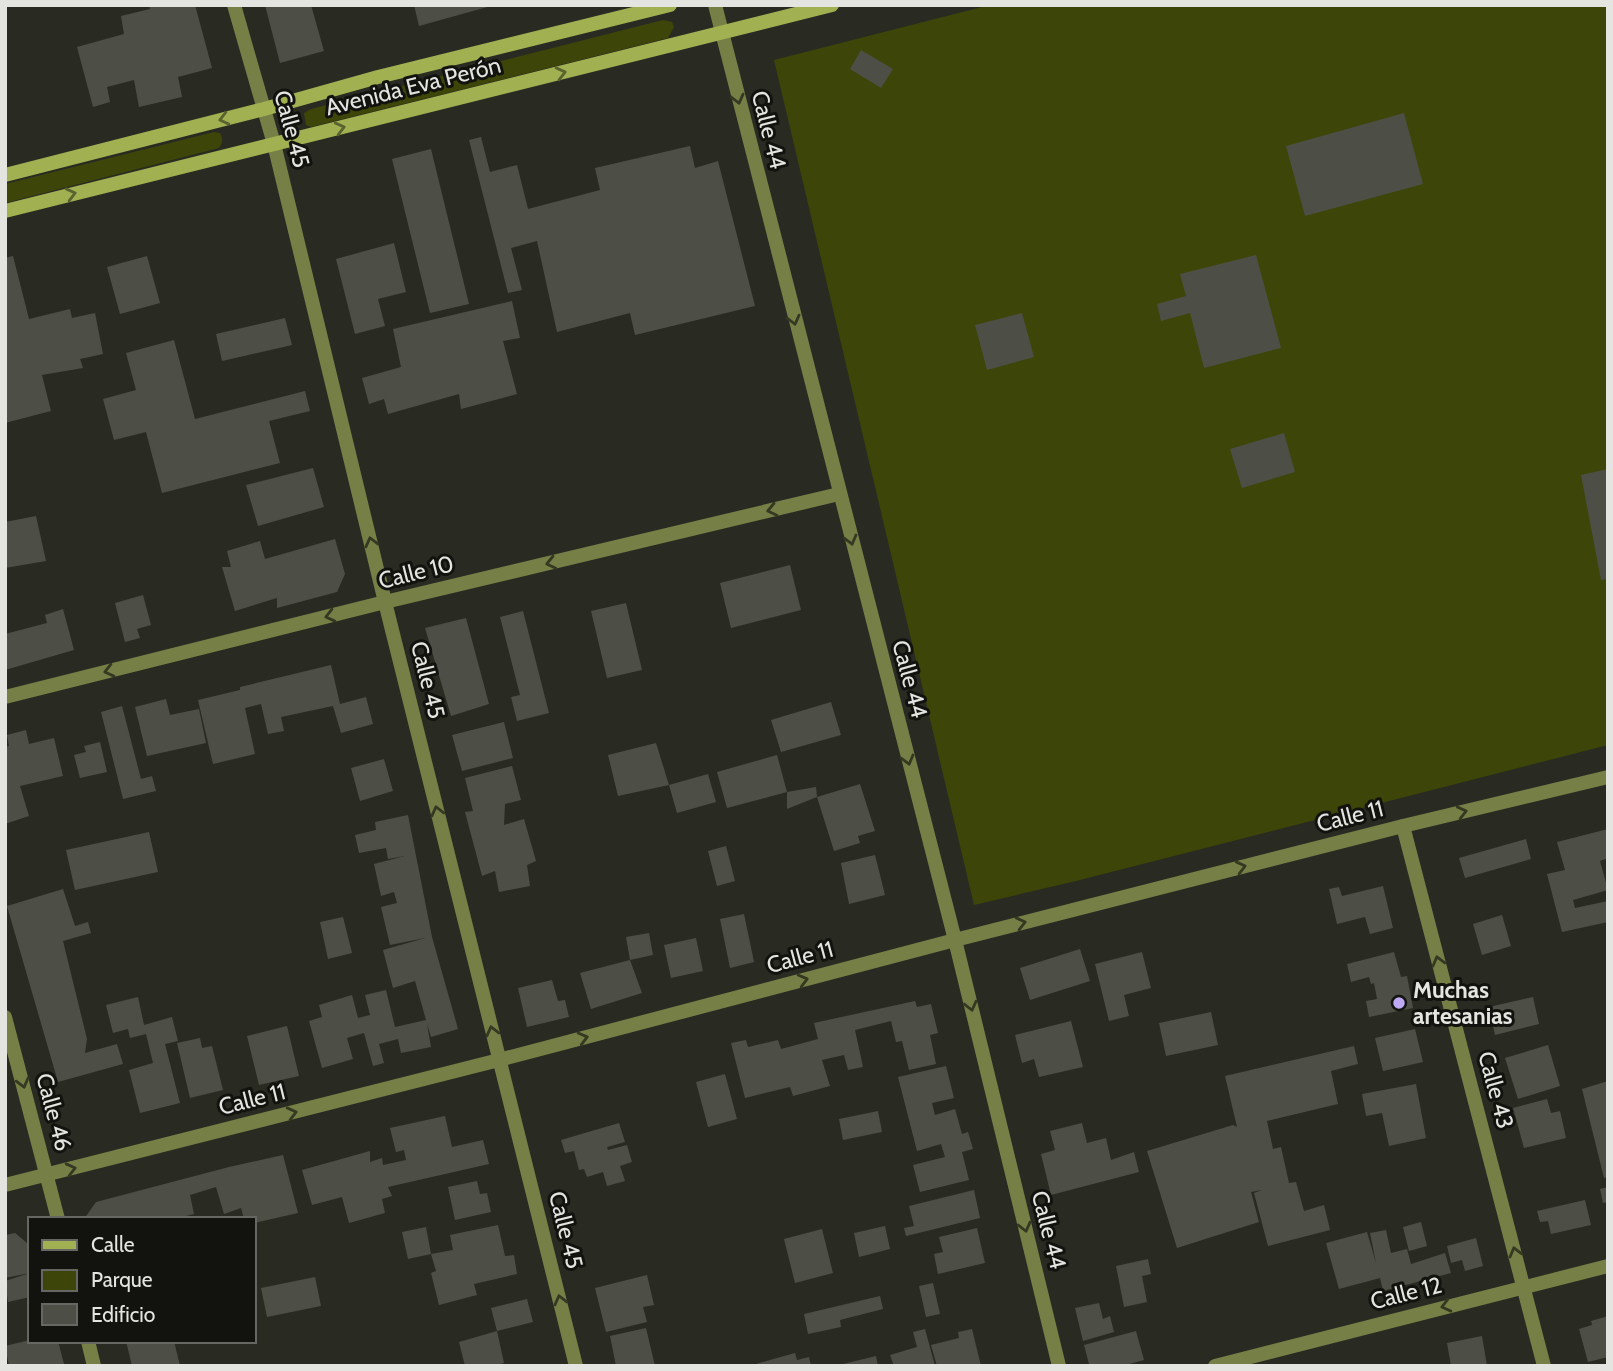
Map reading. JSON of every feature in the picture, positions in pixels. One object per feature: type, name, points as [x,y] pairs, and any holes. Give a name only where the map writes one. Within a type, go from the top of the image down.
[{"type":"main road","name":"Avenida Eva Perón","points":[[5,175],[264,109],[378,76],[670,5]]},
{"type":"main road","name":"Avenida Eva Perón","points":[[5,211],[832,5]]},
{"type":"street","name":"Calle 45","points":[[234,5],[274,144],[385,602],[576,1366]]},
{"type":"street","name":"Calle 44","points":[[715,5],[955,940],[1059,1366]]},
{"type":"street","name":"Calle 10","points":[[5,697],[385,602],[839,494]]},
{"type":"street","name":"Calle 11","points":[[5,1185],[499,1060],[955,940],[1403,826],[1608,777]]},
{"type":"street","name":"Calle 43","points":[[1403,826],[1544,1366]]},
{"type":"street","name":"Calle 46","points":[[5,1017],[58,1217]]},
{"type":"street","name":"Calle 12","points":[[1215,1366],[1608,1266]]},
{"type":"street","points":[[88,1343],[94,1366]]},
{"type":"green space","points":[[990,5],[1608,5],[1608,745],[974,905],[774,60]]},
{"type":"green space","points":[[663,20],[672,22],[674,27],[668,38],[311,127],[306,125],[304,113],[311,109]]},
{"type":"green space","points":[[214,132],[220,133],[222,137],[219,148],[5,203],[5,184]]},
{"type":"building","points":[[149,5],[195,5],[212,68],[178,77],[182,97],[139,107],[134,80],[107,87],[110,102],[93,107],[77,47],[124,34],[121,16],[150,9]]},
{"type":"building","points":[[265,5],[311,5],[324,51],[280,63]]},
{"type":"building","points":[[414,5],[491,5],[491,6],[419,26]]},
{"type":"building","points":[[861,50],[893,69],[881,88],[850,69]]},
{"type":"building","points":[[1404,113],[1423,184],[1305,216],[1286,146]]},
{"type":"building","points":[[481,137],[490,172],[517,165],[528,209],[600,190],[595,168],[690,146],[695,168],[718,161],[755,306],[635,335],[630,313],[557,332],[537,241],[511,248],[522,290],[508,293],[469,140]]},
{"type":"building","points":[[431,149],[469,304],[430,313],[392,159]]},
{"type":"building","points":[[394,243],[406,292],[378,299],[385,326],[355,334],[336,259]]},
{"type":"building","points":[[1256,255],[1281,348],[1204,368],[1190,313],[1161,321],[1157,304],[1186,296],[1180,274]]},
{"type":"building","points":[[13,256],[29,319],[70,309],[72,318],[95,313],[103,354],[80,359],[83,368],[42,375],[51,411],[5,423],[5,258]]},
{"type":"building","points":[[147,256],[160,303],[120,314],[107,267]]},
{"type":"building","points":[[512,301],[520,338],[503,341],[517,394],[461,409],[459,394],[388,414],[384,399],[369,404],[362,378],[401,367],[393,329]]},
{"type":"building","points":[[1022,313],[1034,357],[987,370],[975,325]]},
{"type":"building","points":[[285,318],[292,345],[222,361],[216,334]]},
{"type":"building","points":[[174,340],[195,419],[305,391],[310,411],[269,421],[280,463],[162,493],[146,432],[114,440],[103,399],[136,390],[126,353]]},
{"type":"building","points":[[1284,433],[1295,472],[1242,488],[1230,449]]},
{"type":"building","points":[[313,468],[324,507],[258,526],[246,485]]},
{"type":"building","points":[[1608,469],[1608,579],[1601,580],[1581,475]]},
{"type":"building","points":[[36,516],[46,561],[5,568],[5,522]]},
{"type":"building","points":[[335,539],[345,574],[337,592],[277,608],[277,598],[235,611],[222,567],[231,567],[227,551],[260,541],[265,559]]},
{"type":"building","points":[[790,565],[801,610],[731,628],[720,583]]},
{"type":"building","points":[[143,595],[151,625],[137,629],[140,638],[125,642],[115,603]]},
{"type":"building","points":[[626,603],[642,670],[607,678],[591,611]]},
{"type":"building","points":[[63,609],[74,650],[5,670],[5,634],[47,623],[45,615]]},
{"type":"building","points":[[523,611],[549,713],[517,721],[511,697],[520,695],[500,617]]},
{"type":"building","points":[[466,618],[489,704],[451,716],[425,628]]},
{"type":"building","points":[[331,665],[340,704],[366,697],[373,724],[341,733],[333,706],[281,717],[284,731],[268,734],[261,704],[245,708],[255,754],[213,764],[198,700]]},
{"type":"building","points":[[166,699],[170,715],[199,709],[206,743],[147,756],[135,707]]},
{"type":"building","points":[[831,702],[841,735],[781,752],[771,720]]},
{"type":"building","points":[[122,706],[141,779],[152,776],[156,791],[123,799],[101,712]]},
{"type":"building","points":[[504,722],[513,758],[462,771],[452,735]]},
{"type":"building","points":[[26,730],[29,744],[54,738],[63,776],[20,786],[29,816],[5,824],[5,747],[9,746],[7,735]]},
{"type":"building","points":[[100,742],[107,772],[80,778],[74,755],[86,752],[84,746]]},
{"type":"building","points":[[656,743],[669,785],[618,796],[608,755]]},
{"type":"building","points":[[777,755],[787,792],[727,808],[717,772]]},
{"type":"building","points":[[384,759],[393,791],[360,801],[351,768]]},
{"type":"building","points":[[512,766],[521,800],[505,804],[504,825],[524,819],[536,861],[527,865],[530,886],[499,892],[495,871],[482,876],[465,812],[473,811],[465,778]]},
{"type":"building","points":[[708,774],[716,802],[677,813],[669,785]]},
{"type":"building","points":[[860,784],[875,831],[858,836],[860,843],[834,851],[817,797]]},
{"type":"building","points":[[816,787],[817,797],[787,809],[787,792]]},
{"type":"building","points":[[408,815],[432,937],[458,1029],[431,1037],[427,1024],[431,1047],[401,1053],[398,1039],[379,1044],[384,1063],[373,1066],[364,1033],[347,1038],[353,1059],[322,1068],[309,1021],[322,1017],[319,1005],[352,995],[358,1018],[370,1015],[365,995],[386,990],[395,1027],[426,1020],[415,981],[393,988],[383,950],[425,938],[390,945],[381,907],[397,903],[394,892],[381,896],[374,864],[405,856],[388,859],[386,848],[359,853],[355,835],[376,830],[375,822]]},
{"type":"building","points":[[1608,829],[1608,858],[1600,861],[1608,890],[1573,900],[1575,908],[1608,901],[1608,922],[1562,932],[1547,874],[1565,870],[1557,842]]},
{"type":"building","points":[[149,832],[158,872],[75,890],[66,850]]},
{"type":"building","points":[[1526,839],[1531,859],[1465,878],[1459,858]]},
{"type":"building","points":[[726,846],[735,881],[717,886],[708,851]]},
{"type":"building","points":[[875,855],[885,895],[849,904],[841,863]]},
{"type":"building","points":[[1383,886],[1393,928],[1370,934],[1365,917],[1337,924],[1329,889],[1339,887],[1342,896]]},
{"type":"building","points":[[63,889],[75,926],[88,922],[91,933],[63,941],[87,1039],[85,1053],[117,1044],[123,1064],[58,1082],[7,906]]},
{"type":"building","points":[[744,914],[754,962],[730,968],[720,919]]},
{"type":"building","points":[[1502,915],[1511,946],[1482,955],[1473,924]]},
{"type":"building","points":[[343,917],[352,953],[328,959],[320,922]]},
{"type":"building","points":[[649,933],[653,955],[630,960],[626,937]]},
{"type":"building","points":[[696,938],[703,971],[671,978],[664,945]]},
{"type":"building","points":[[1080,949],[1090,981],[1030,1000],[1020,968]]},
{"type":"building","points":[[1142,952],[1151,988],[1124,995],[1129,1016],[1109,1021],[1095,964]]},
{"type":"building","points":[[1394,952],[1401,977],[1407,976],[1413,1008],[1369,1017],[1366,1001],[1377,999],[1374,983],[1371,984],[1369,977],[1351,982],[1347,964]]},
{"type":"building","points":[[630,960],[642,993],[591,1009],[580,973]]},
{"type":"building","points":[[552,980],[558,1001],[565,1000],[569,1017],[527,1027],[518,988]]},
{"type":"building","points":[[138,997],[144,1025],[172,1017],[178,1041],[165,1044],[180,1103],[140,1113],[129,1070],[153,1063],[146,1034],[130,1038],[128,1029],[113,1033],[106,1005]]},
{"type":"building","points":[[1533,997],[1539,1024],[1495,1035],[1489,1007]]},
{"type":"building","points":[[915,1001],[917,1007],[931,1004],[938,1033],[930,1035],[936,1064],[909,1070],[902,1041],[896,1042],[891,1021],[855,1030],[863,1067],[848,1070],[844,1055],[822,1060],[830,1086],[793,1096],[790,1087],[745,1098],[731,1043],[746,1040],[748,1047],[778,1040],[781,1049],[818,1039],[814,1023]]},
{"type":"building","points":[[1211,1012],[1218,1045],[1166,1056],[1159,1023]]},
{"type":"building","points":[[1071,1021],[1083,1067],[1039,1077],[1034,1059],[1022,1063],[1015,1035]]},
{"type":"building","points":[[287,1026],[299,1076],[259,1085],[247,1036]]},
{"type":"building","points":[[1415,1029],[1423,1062],[1383,1071],[1375,1038]]},
{"type":"building","points":[[200,1038],[202,1048],[212,1046],[223,1090],[190,1098],[177,1043]]},
{"type":"building","points":[[1548,1045],[1560,1086],[1518,1099],[1505,1058]]},
{"type":"building","points":[[1354,1046],[1358,1064],[1331,1071],[1338,1104],[1267,1121],[1273,1149],[1281,1147],[1289,1183],[1296,1182],[1304,1211],[1324,1205],[1330,1230],[1268,1246],[1254,1193],[1262,1190],[1251,1192],[1259,1222],[1177,1248],[1147,1151],[1233,1125],[1237,1127],[1225,1076]]},
{"type":"building","points":[[946,1066],[954,1098],[932,1103],[935,1115],[955,1109],[962,1134],[968,1132],[973,1149],[962,1152],[969,1180],[920,1192],[913,1165],[945,1157],[941,1144],[917,1151],[898,1077]]},
{"type":"building","points":[[725,1074],[737,1119],[708,1127],[696,1082]]},
{"type":"building","points":[[1608,1081],[1608,1177],[1604,1178],[1582,1089]]},
{"type":"building","points":[[1416,1084],[1426,1138],[1389,1146],[1382,1113],[1366,1116],[1362,1094]]},
{"type":"building","points":[[1547,1099],[1551,1113],[1560,1111],[1566,1138],[1524,1148],[1513,1108]]},
{"type":"building","points":[[878,1111],[882,1132],[843,1140],[839,1119]]},
{"type":"building","points":[[445,1116],[452,1147],[483,1140],[489,1164],[388,1187],[392,1196],[382,1199],[385,1213],[349,1223],[342,1197],[312,1205],[302,1170],[370,1151],[370,1162],[382,1158],[383,1165],[406,1160],[404,1150],[396,1152],[390,1128]]},
{"type":"building","points":[[619,1123],[625,1142],[607,1147],[608,1150],[627,1145],[632,1162],[620,1166],[625,1181],[607,1186],[603,1172],[587,1177],[584,1169],[579,1170],[574,1151],[565,1153],[561,1140]]},
{"type":"building","points":[[1082,1123],[1087,1143],[1106,1138],[1111,1160],[1134,1152],[1139,1172],[1051,1195],[1041,1154],[1055,1150],[1050,1131]]},
{"type":"building","points":[[283,1155],[298,1213],[256,1223],[256,1217],[243,1217],[241,1208],[224,1214],[216,1187],[190,1195],[194,1214],[182,1217],[85,1217],[96,1202]]},
{"type":"building","points":[[477,1181],[480,1194],[487,1193],[491,1212],[455,1220],[448,1187]]},
{"type":"building","points":[[1608,1187],[1608,1202],[1603,1203],[1600,1189]]},
{"type":"building","points":[[974,1190],[980,1218],[906,1236],[904,1228],[914,1226],[909,1206]]},
{"type":"building","points":[[1585,1200],[1591,1225],[1551,1234],[1548,1221],[1540,1222],[1537,1211]]},
{"type":"building","points":[[1421,1222],[1427,1246],[1409,1251],[1403,1227]]},
{"type":"building","points":[[498,1225],[505,1256],[514,1255],[517,1274],[474,1284],[477,1295],[439,1305],[431,1273],[436,1271],[431,1254],[453,1250],[450,1235]]},
{"type":"building","points":[[885,1226],[890,1249],[859,1257],[854,1233]]},
{"type":"building","points":[[426,1227],[431,1254],[408,1259],[402,1232]]},
{"type":"building","points":[[977,1228],[985,1263],[938,1274],[934,1254],[943,1252],[939,1237]]},
{"type":"building","points":[[822,1229],[833,1273],[795,1283],[784,1239]]},
{"type":"building","points":[[1386,1230],[1391,1253],[1407,1249],[1411,1264],[1445,1253],[1451,1273],[1383,1291],[1380,1278],[1339,1289],[1326,1243],[1367,1232],[1376,1263],[1370,1233]]},
{"type":"building","points":[[15,1233],[27,1243],[28,1273],[5,1278],[5,1235]]},
{"type":"building","points":[[1476,1238],[1483,1266],[1465,1271],[1462,1260],[1451,1263],[1447,1246]]},
{"type":"building","points":[[1148,1259],[1151,1274],[1142,1276],[1147,1302],[1124,1307],[1116,1266]]},
{"type":"building","points":[[28,1274],[28,1297],[8,1302],[5,1281]]},
{"type":"building","points":[[647,1275],[654,1305],[643,1307],[647,1322],[606,1332],[595,1288]]},
{"type":"building","points":[[315,1277],[321,1306],[267,1317],[261,1288]]},
{"type":"building","points":[[933,1283],[940,1314],[926,1317],[919,1286]]},
{"type":"building","points":[[880,1296],[883,1309],[840,1320],[841,1327],[808,1334],[804,1314]]},
{"type":"building","points":[[527,1299],[533,1322],[497,1331],[491,1308]]},
{"type":"building","points":[[1099,1303],[1103,1319],[1110,1316],[1114,1332],[1083,1341],[1075,1308]]},
{"type":"building","points":[[1608,1316],[1608,1357],[1588,1362],[1579,1329],[1592,1325],[1591,1321]]},
{"type":"building","points":[[646,1328],[655,1366],[616,1366],[610,1336]]},
{"type":"building","points":[[925,1329],[935,1366],[894,1366],[890,1355],[917,1347],[913,1332]]},
{"type":"building","points":[[972,1329],[981,1366],[937,1366],[931,1345],[959,1338],[958,1332]]},
{"type":"building","points":[[497,1331],[504,1363],[465,1366],[459,1342]]},
{"type":"building","points":[[1136,1331],[1144,1360],[1122,1366],[1089,1364],[1084,1345]]},
{"type":"building","points":[[1482,1336],[1487,1366],[1451,1366],[1447,1343]]},
{"type":"building","points":[[28,1340],[28,1343],[59,1343],[64,1364],[9,1366],[5,1346]]},
{"type":"building","points":[[126,1343],[174,1343],[180,1366],[132,1366]]},
{"type":"building","points":[[795,1353],[797,1360],[809,1357],[811,1366],[756,1364]]},
{"type":"building","points":[[876,1356],[878,1366],[839,1366],[839,1365]]},
{"type":"place","name":"Muchas artesanias","points":[[1399,1003]]}]
